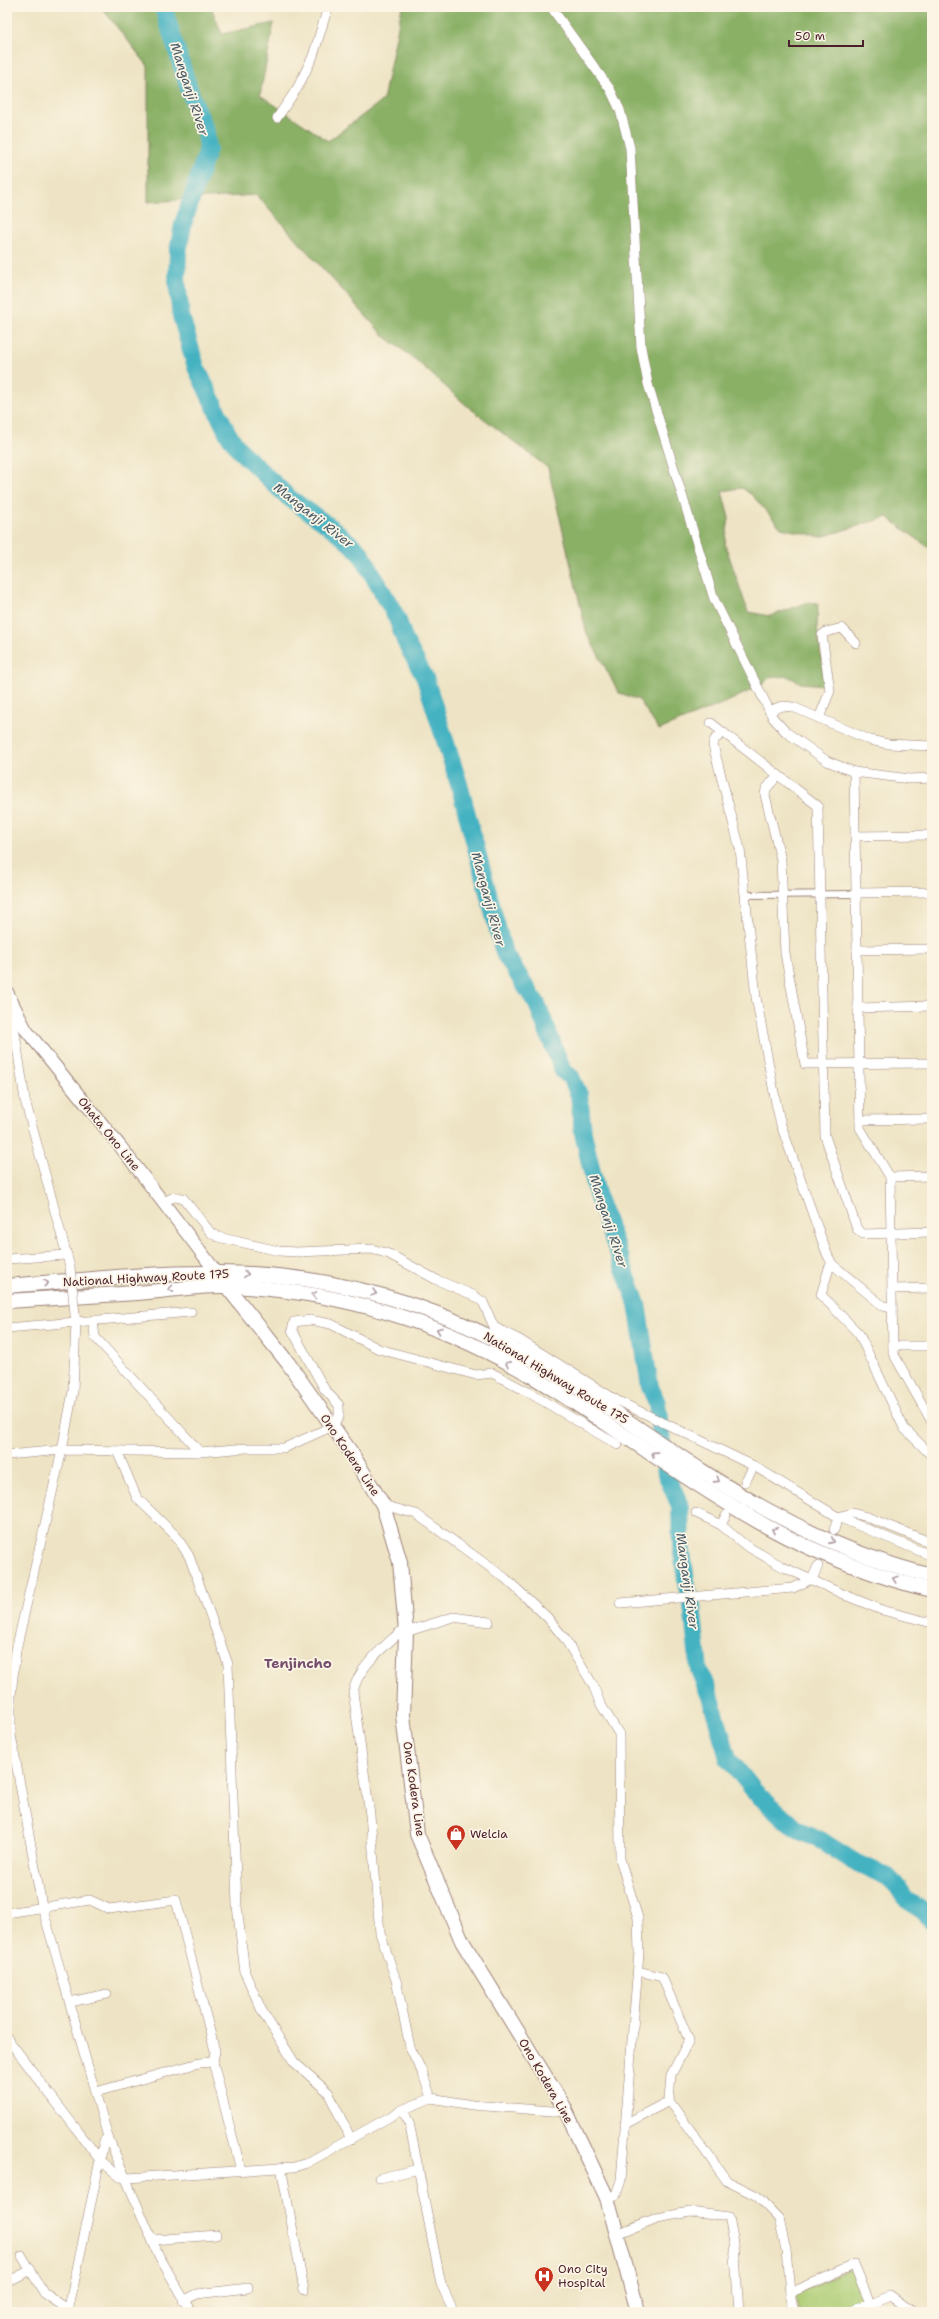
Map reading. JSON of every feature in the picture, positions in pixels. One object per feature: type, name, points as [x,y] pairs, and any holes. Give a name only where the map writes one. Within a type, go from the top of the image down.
[{"type":"main road","name":"Ohata Ono Line","points":[[7,992],[15,1013],[26,1030],[163,1202],[217,1273]]},
{"type":"main road","name":"Ono Kodera Line","points":[[217,1273],[225,1286],[288,1363],[331,1427],[350,1451],[383,1505],[400,1562],[406,1632],[403,1715],[418,1834],[462,1941],[565,2112],[607,2198],[638,2312]]},
{"type":"main road","name":"National Highway Route 175","points":[[7,1286],[217,1273],[306,1279],[353,1288],[402,1301],[484,1334],[584,1392],[769,1512],[865,1556],[932,1576]]},
{"type":"main road","name":"National Highway Route 175","points":[[7,1301],[225,1286],[304,1293],[349,1301],[440,1331],[474,1346],[562,1395],[769,1528],[860,1567],[932,1590]]},
{"type":"street","points":[[277,118],[298,87],[313,56],[328,7]]},
{"type":"street","points":[[551,7],[610,89],[620,110],[630,148],[641,347],[648,384],[714,599],[769,711],[786,732],[821,757],[854,772],[910,779],[932,778]]},
{"type":"street","points":[[819,718],[830,691],[822,635],[826,632],[842,628],[856,643]]},
{"type":"street","points":[[769,711],[782,706],[793,706],[870,740],[888,744],[932,746]]},
{"type":"street","points":[[711,723],[818,806],[825,1136],[857,1229],[863,1234],[932,1232]]},
{"type":"street","points":[[723,733],[715,739],[713,745],[740,849],[756,997],[777,1110],[826,1254],[832,1264],[883,1306],[892,1308]]},
{"type":"street","points":[[854,772],[860,1128],[890,1177],[893,1353],[932,1422]]},
{"type":"street","points":[[778,776],[766,789],[765,795],[781,860],[784,953],[801,1052],[805,1064],[859,1065],[932,1063]]},
{"type":"street","points":[[855,836],[932,835]]},
{"type":"street","points":[[744,895],[820,895],[932,892]]},
{"type":"street","points":[[857,950],[932,949]]},
{"type":"street","points":[[858,1008],[932,1006]]},
{"type":"street","points":[[15,1013],[12,1020],[25,1100],[70,1267],[76,1319],[73,1391],[62,1450],[16,1650],[11,1695],[9,1734],[42,1906],[108,2137],[168,2274],[190,2312]]},
{"type":"street","points":[[860,1120],[932,1119]]},
{"type":"street","points":[[890,1177],[932,1176]]},
{"type":"street","points":[[163,1202],[174,1197],[183,1198],[211,1233],[253,1246],[296,1252],[372,1249],[389,1254],[437,1280],[474,1295],[484,1302],[494,1327],[520,1340],[618,1401],[754,1466],[838,1517],[916,1551],[932,1556]]},
{"type":"street","points":[[7,1259],[67,1255]]},
{"type":"street","points":[[832,1264],[829,1268],[821,1296],[858,1334],[904,1428],[932,1456]]},
{"type":"street","points":[[892,1289],[932,1288]]},
{"type":"street","points":[[7,1328],[76,1319],[93,1321],[191,1312]]},
{"type":"street","points":[[7,1455],[62,1450],[200,1452],[247,1448],[284,1448],[331,1427],[339,1417],[339,1405],[325,1390],[293,1335],[294,1322],[299,1320],[310,1320],[331,1324],[379,1349],[476,1375],[492,1373],[528,1392],[618,1445]]},
{"type":"street","points":[[93,1321],[95,1337],[200,1452]]},
{"type":"street","points":[[893,1346],[932,1346]]},
{"type":"street","points":[[922,1404],[932,1403]]},
{"type":"street","points":[[118,1451],[137,1498],[176,1536],[189,1556],[228,1664],[237,1906],[245,1973],[262,2011],[294,2062],[328,2092],[351,2139]]},
{"type":"street","points":[[745,1482],[754,1466]]},
{"type":"street","points":[[383,1505],[416,1514],[505,1578],[547,1617],[565,1639],[593,1685],[600,1703],[612,1718],[619,1734],[620,1859],[638,1918],[638,1971],[621,2180],[616,2195],[607,2198]]},
{"type":"street","points":[[696,1513],[721,1525],[745,1546],[783,1567],[882,1610],[932,1623]]},
{"type":"street","points":[[838,1517],[852,1513],[867,1517],[932,1543]]},
{"type":"street","points":[[721,1525],[726,1515]]},
{"type":"street","points":[[834,1530],[838,1517]]},
{"type":"street","points":[[620,1603],[793,1588],[812,1579],[818,1566]]},
{"type":"street","points":[[431,2098],[423,2074],[410,2047],[396,1980],[380,1934],[370,1815],[353,1692],[355,1682],[364,1668],[401,1631],[406,1632],[453,1617],[489,1622]]},
{"type":"street","points":[[7,1912],[90,1900],[109,1909],[176,1900],[215,2051],[213,2062],[241,2170]]},
{"type":"street","points":[[638,1971],[662,1977],[689,2040],[671,2075],[669,2101],[728,2181],[757,2196],[779,2219],[786,2250],[790,2293],[794,2312]]},
{"type":"street","points":[[70,2002],[108,1994]]},
{"type":"street","points":[[7,2038],[100,2160],[120,2177],[127,2178],[280,2167],[307,2163],[402,2110],[431,2098],[472,2105],[565,2112]]},
{"type":"street","points":[[96,2092],[199,2063],[213,2062]]},
{"type":"street","points":[[625,2124],[669,2101]]},
{"type":"street","points":[[402,2110],[409,2122],[441,2284],[454,2312]]},
{"type":"street","points":[[22,2256],[44,2293],[68,2311],[104,2141],[108,2137]]},
{"type":"street","points":[[280,2167],[304,2290]]},
{"type":"street","points":[[380,2178],[419,2169]]},
{"type":"street","points":[[617,2234],[657,2218],[690,2212],[729,2217],[734,2243],[739,2312]]},
{"type":"street","points":[[153,2240],[216,2235]]},
{"type":"street","points":[[790,2293],[854,2265],[870,2303]]},
{"type":"street","points":[[7,2282],[30,2270]]},
{"type":"street","points":[[183,2301],[197,2294],[248,2288]]},
{"type":"street","points":[[849,2312],[890,2295],[913,2312]]},
{"type":"green space","points":[[101,7],[211,7],[222,34],[274,23],[260,95],[328,141],[383,100],[402,7],[932,7],[932,550],[887,517],[821,537],[781,528],[752,495],[742,488],[722,491],[729,518],[725,544],[748,612],[770,616],[809,602],[818,603],[817,627],[825,685],[801,683],[787,676],[769,678],[762,685],[729,701],[659,730],[639,700],[619,693],[587,634],[548,468],[466,405],[417,361],[383,335],[256,195],[148,202],[148,66]]},
{"type":"green space","points":[[852,2268],[864,2302],[840,2312],[799,2312],[794,2295]]},
{"type":"waterway","name":"Manganji River","points":[[163,7],[190,92],[206,132],[208,149],[183,224],[178,252],[177,282],[181,316],[196,367],[228,434],[241,452],[288,497],[336,531],[360,552],[397,618],[405,641],[425,678],[459,784],[504,953],[537,1004],[563,1071],[571,1077],[579,1095],[583,1133],[598,1198],[637,1304],[650,1387],[657,1403],[666,1474],[680,1506],[681,1546],[687,1587],[692,1605],[699,1670],[711,1699],[728,1758],[755,1792],[796,1829],[822,1841],[853,1861],[888,1877],[898,1887],[906,1900],[922,1910],[932,1920]]},
{"type":"place","name":"Welcia","points":[[456,1851]]},
{"type":"place","name":"Ono City Hospital","points":[[544,2293]]},
{"type":"district","name":"Tenjincho","points":[[298,1663]]}]
